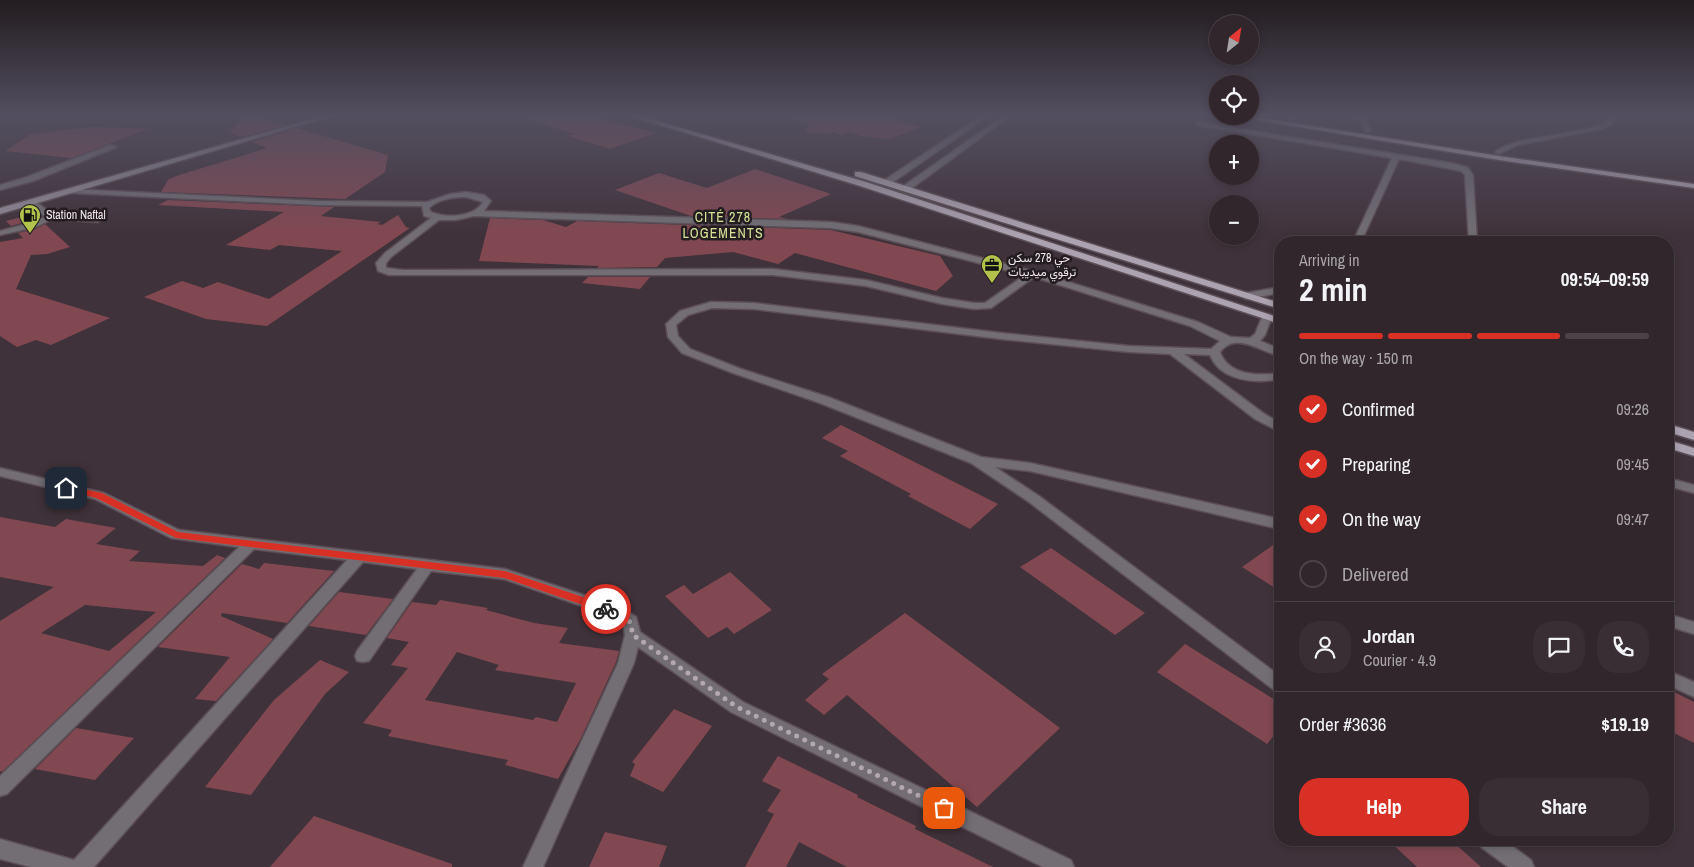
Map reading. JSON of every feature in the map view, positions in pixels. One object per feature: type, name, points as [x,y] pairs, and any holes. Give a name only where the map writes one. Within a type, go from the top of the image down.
[{"type":"main road","points":[[0,203],[170,154]]},
{"type":"main road","points":[[0,211],[197,154]]},
{"type":"main road","points":[[763,154],[862,184],[1274,319]]},
{"type":"main road","points":[[791,154],[1274,304]]},
{"type":"main road","points":[[1492,154],[1694,186]]},
{"type":"main road","points":[[1516,154],[1694,180]]},
{"type":"main road","points":[[1674,430],[1694,436]]},
{"type":"main road","points":[[1674,446],[1694,452]]},
{"type":"street","points":[[0,188],[30,179],[94,154]]},
{"type":"street","points":[[886,183],[928,154]]},
{"type":"street","points":[[905,189],[954,154]]},
{"type":"street","points":[[1386,154],[1451,165],[1464,169],[1470,175],[1473,236]]},
{"type":"street","points":[[1359,236],[1396,156]]},
{"type":"street","points":[[72,191],[319,203],[428,204],[440,198],[457,195],[473,195],[484,198],[487,204],[472,213]]},
{"type":"street","points":[[428,204],[425,208],[427,214],[438,217],[455,217],[472,213],[831,226],[858,229],[1033,274],[1194,324],[1230,341],[1252,342],[1274,350]]},
{"type":"street","points":[[438,217],[388,255],[381,263],[381,269],[389,272],[403,273],[773,272],[866,282],[942,301],[974,306],[987,306],[1033,274]]},
{"type":"street","points":[[1246,296],[1274,291]]},
{"type":"street","points":[[1214,352],[1173,351],[1001,336],[754,306],[712,305],[684,313],[671,324],[673,337],[686,351],[737,371],[824,400],[976,460],[1034,499],[1274,680]]},
{"type":"street","points":[[1252,342],[1260,335],[1267,317]]},
{"type":"street","points":[[1214,352],[1216,347],[1230,341]]},
{"type":"street","points":[[1173,351],[1259,416],[1274,425]]},
{"type":"street","points":[[1214,352],[1220,364],[1238,374],[1262,378],[1274,377]]},
{"type":"street","points":[[976,460],[1030,467],[1274,523]]},
{"type":"street","points":[[0,472],[99,496],[176,535],[505,574],[617,612],[630,622],[633,635],[626,663],[533,867]]},
{"type":"street","points":[[1674,484],[1694,490]]},
{"type":"street","points":[[0,788],[252,543]]},
{"type":"street","points":[[81,867],[360,556]]},
{"type":"street","points":[[363,656],[428,564]]},
{"type":"street","points":[[1674,622],[1694,628]]},
{"type":"street","points":[[633,635],[737,707],[1064,867]]},
{"type":"street","points":[[1674,681],[1694,690]]},
{"type":"street","points":[[1496,846],[1524,867]]},
{"type":"street","points":[[0,849],[68,867]]},
{"type":"lane","points":[[31,202],[51,217]]},
{"type":"lane","points":[[0,233],[33,225],[51,217],[98,220]]},
{"type":"building","points":[[38,154],[81,154],[72,158]]},
{"type":"building","points":[[246,154],[388,155],[385,172],[345,199],[161,192],[168,180]]},
{"type":"building","points":[[755,169],[831,194],[779,217],[788,219],[691,216],[615,190],[659,173],[707,188]]},
{"type":"building","points":[[168,200],[334,207],[321,216],[381,222],[377,224],[382,225],[398,215],[406,227],[410,228],[267,326],[206,319],[144,297],[182,281],[203,288],[218,282],[269,299],[342,251],[279,245],[270,250],[226,245],[284,212],[158,205]]},
{"type":"building","points":[[34,214],[38,218],[11,226],[6,221]]},
{"type":"building","points":[[490,218],[543,220],[566,227],[577,221],[831,230],[940,256],[953,276],[936,291],[795,253],[778,264],[733,252],[665,258],[657,267],[597,268],[599,266],[479,261]]},
{"type":"building","points":[[45,224],[70,247],[47,254],[31,255],[16,289],[110,318],[51,345],[36,340],[17,347],[0,336],[0,242],[23,238],[18,233],[36,229]]},
{"type":"building","points":[[588,277],[650,277],[640,289],[582,283]]},
{"type":"building","points":[[841,425],[998,504],[970,529],[908,496],[911,494],[840,456],[848,451],[822,438]]},
{"type":"building","points":[[0,517],[55,527],[66,519],[116,528],[96,544],[140,551],[129,561],[203,566],[217,555],[225,558],[2,772],[0,771],[0,621],[54,587],[0,577]],"holes":[[[85,605],[156,612],[109,651],[41,633]]]},
{"type":"building","points":[[1274,544],[1274,587],[1242,567]]},
{"type":"building","points":[[1051,548],[1145,613],[1115,635],[1020,567]]},
{"type":"building","points":[[264,563],[334,571],[287,623],[222,613],[221,616],[273,639],[216,701],[195,699],[230,657],[158,647],[242,564],[259,569]]},
{"type":"building","points":[[730,572],[772,610],[734,634],[727,627],[708,638],[665,596],[684,585],[693,594]]},
{"type":"building","points":[[339,592],[393,599],[366,635],[309,626]]},
{"type":"building","points":[[440,600],[488,608],[486,610],[534,623],[568,628],[559,643],[619,651],[616,662],[580,740],[558,779],[505,765],[508,760],[388,736],[392,730],[363,723],[408,668],[391,665],[409,642],[387,638],[412,602],[436,605]],"holes":[[[457,652],[499,665],[495,670],[576,683],[557,722],[536,717],[533,720],[425,700]]]},
{"type":"building","points":[[905,613],[1060,728],[977,807],[847,695],[824,715],[805,700],[829,679],[822,674]]},
{"type":"building","points":[[1185,644],[1274,699],[1274,735],[1267,744],[1157,672]]},
{"type":"building","points":[[320,660],[349,672],[325,694],[251,795],[205,787],[274,700]]},
{"type":"building","points":[[1674,692],[1694,702],[1694,743],[1674,733]]},
{"type":"building","points":[[674,709],[712,726],[663,792],[630,776],[635,764],[632,762]]},
{"type":"building","points":[[76,728],[134,738],[95,780],[35,769]]},
{"type":"building","points":[[778,756],[858,795],[857,797],[916,826],[915,829],[993,867],[847,867],[799,842],[786,867],[745,867],[774,814],[767,811],[781,790],[762,781]]},
{"type":"building","points":[[314,816],[452,864],[452,867],[270,867]]},
{"type":"building","points":[[605,832],[667,846],[659,867],[589,867]]},
{"type":"building","points":[[1394,846],[1458,846],[1481,867],[1417,867]]},
{"type":"way so far","points":[[606,609],[617,612],[630,622],[633,635],[737,707],[944,808]]},
{"type":"place","name":"Station Naftal","points":[[30,234]]},
{"type":"place","name":"حي 278 سكن ترقوي ميديبات","points":[[992,284]]},
{"type":"district","name":"CITÉ 278 LOGEMENTS","points":[[723,226]]},
{"type":"route","points":[[66,488],[99,496],[176,535],[505,574],[606,609]]}]
